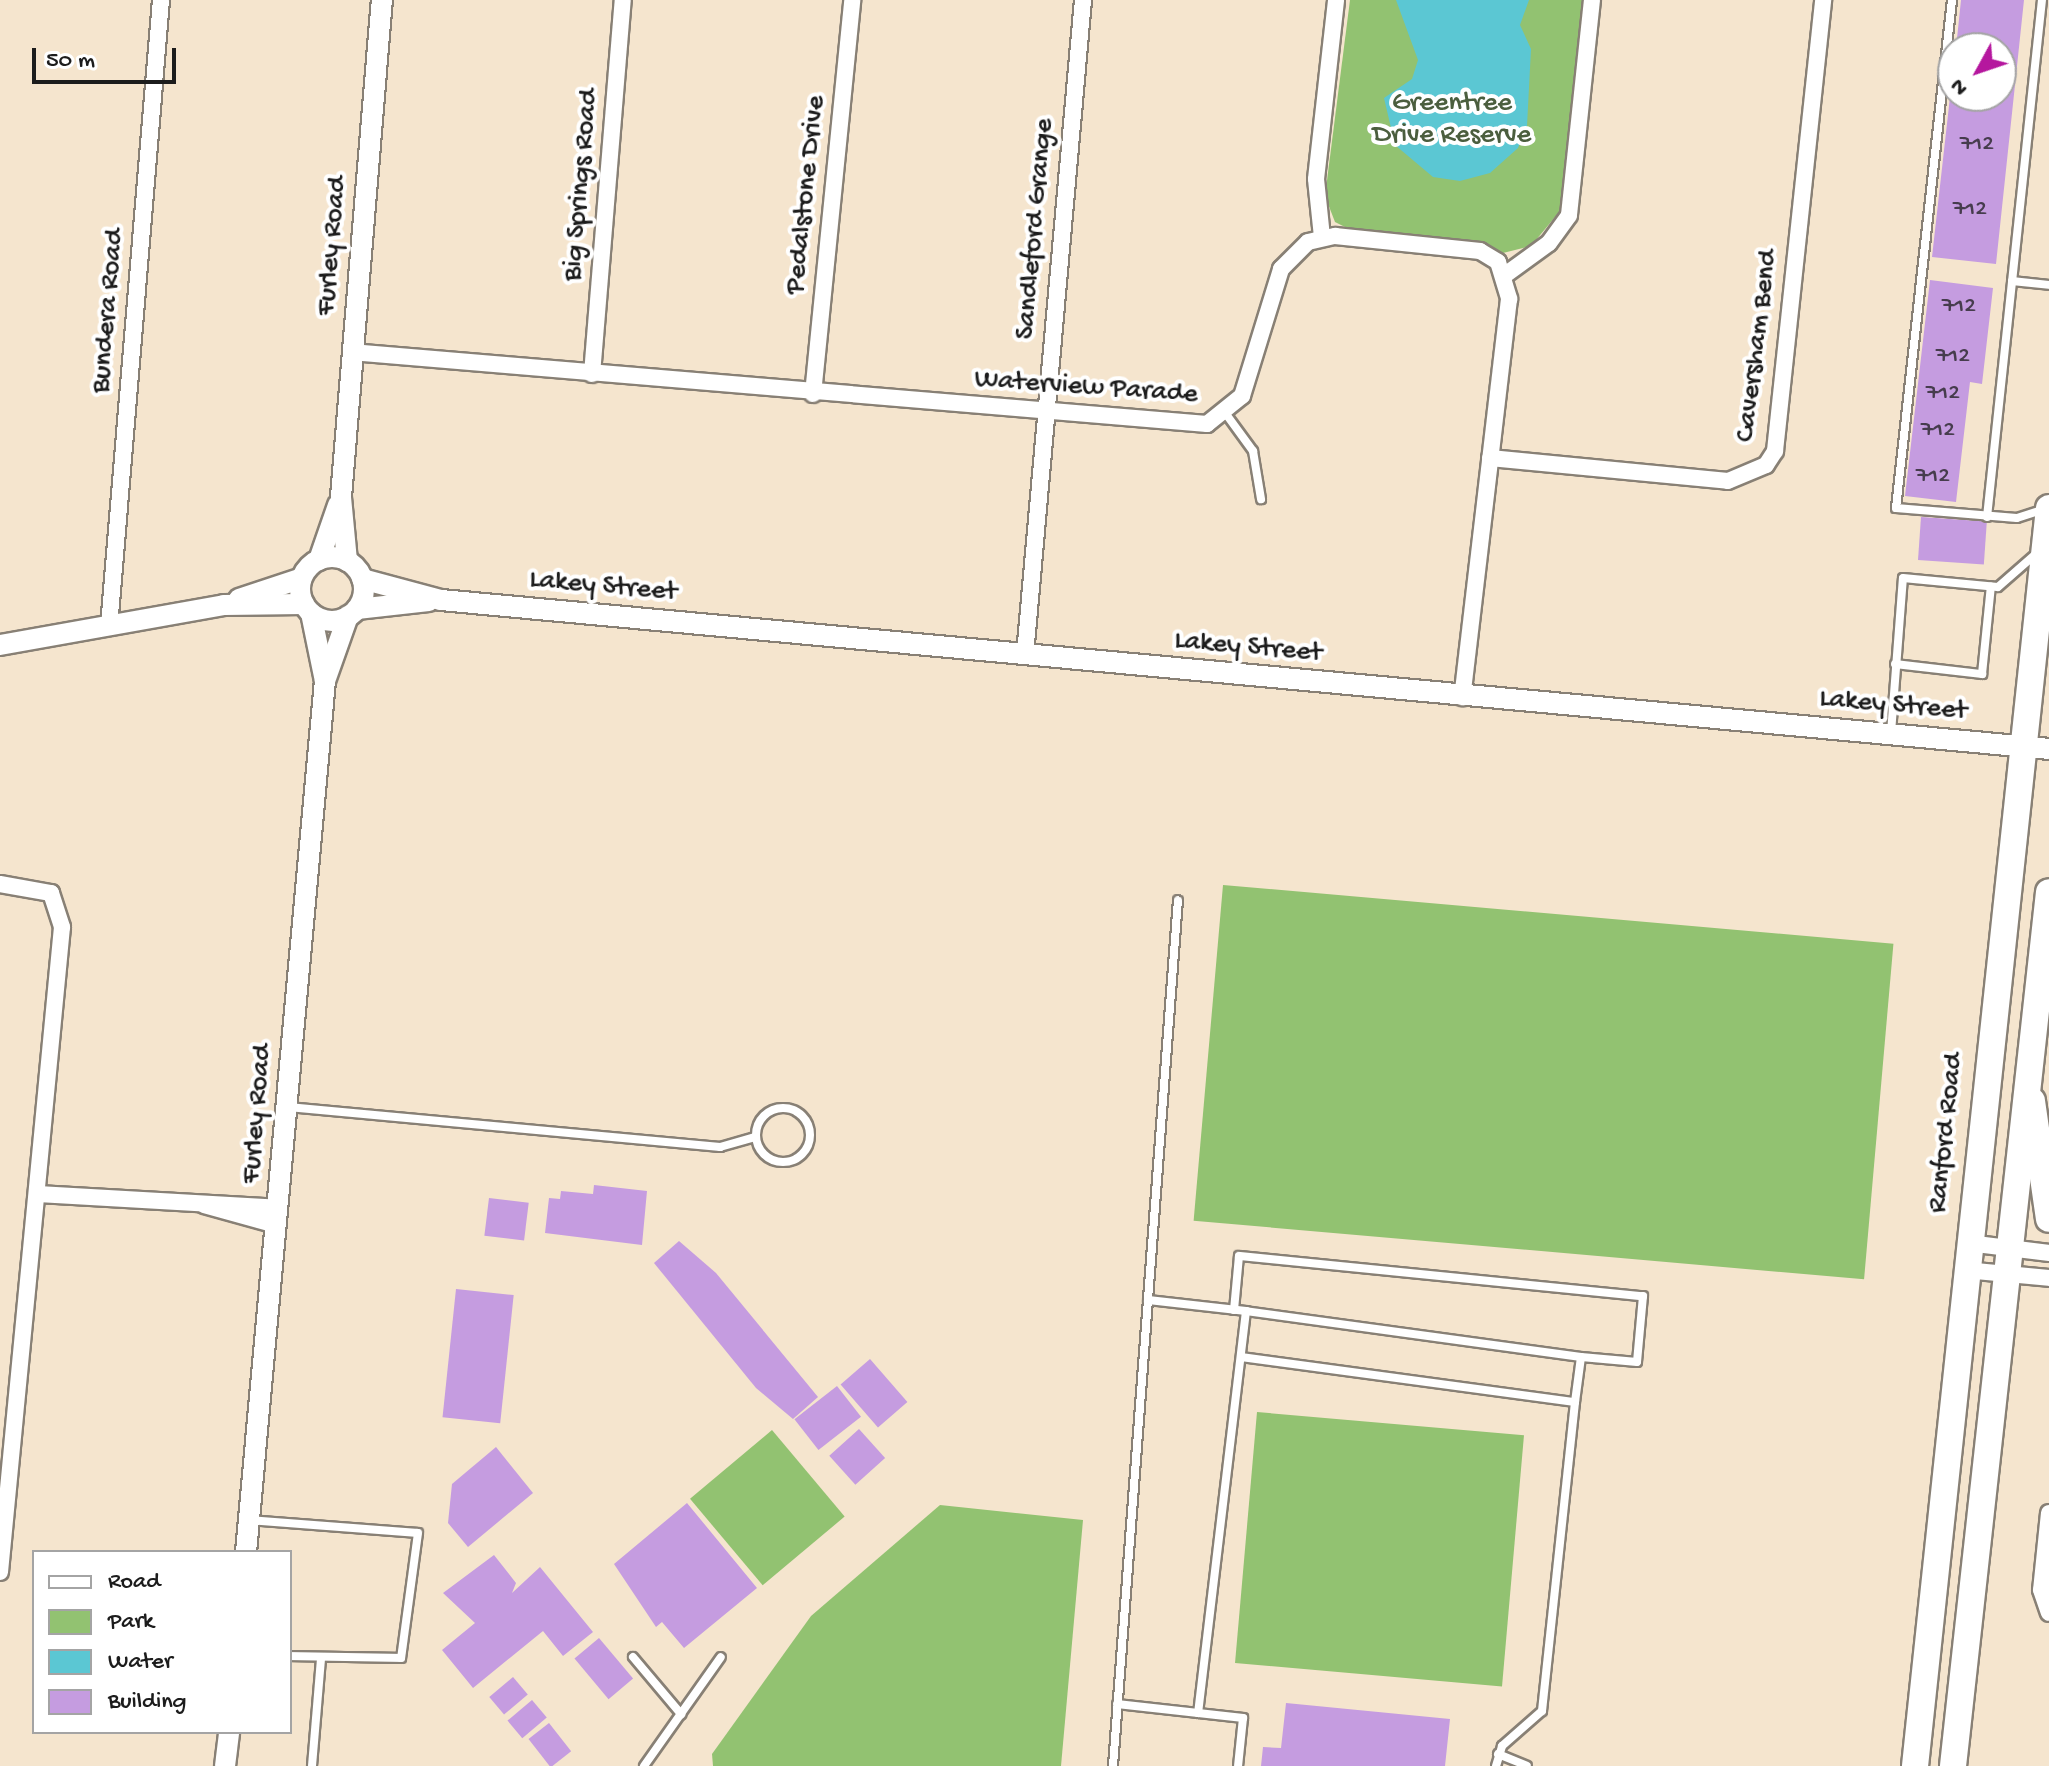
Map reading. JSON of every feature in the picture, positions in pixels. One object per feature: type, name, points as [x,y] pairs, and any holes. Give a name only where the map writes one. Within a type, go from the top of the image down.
[{"type":"main road","name":"Ranford Road","points":[[1915,1766],[1965,1270],[2049,506]]},
{"type":"main road","points":[[1952,1763],[2049,892]]},
{"type":"main road","points":[[2027,1082],[2049,1219]]},
{"type":"street","name":"Bundera Road","points":[[109,627],[161,0]]},
{"type":"street","name":"Furley Road","points":[[347,561],[341,497],[382,0]]},
{"type":"street","name":"Big Springs Road","points":[[592,374],[623,0]]},
{"type":"street","name":"Pedalstone Drive","points":[[813,394],[852,0]]},
{"type":"street","name":"Sandleford Grange","points":[[1025,655],[1083,0]]},
{"type":"street","points":[[1336,0],[1316,179],[1322,237],[1480,251],[1505,275],[1509,299],[1462,697]]},
{"type":"street","points":[[1505,275],[1549,243],[1569,215],[1592,0]]},
{"type":"street","name":"Caversham Bend","points":[[1490,458],[1728,481],[1766,465],[1775,451],[1823,0]]},
{"type":"street","name":"Waterview Parade","points":[[351,352],[813,394],[1195,424],[1226,414],[1242,396],[1281,269],[1297,249],[1322,237]]},
{"type":"street","name":"Furley Road","points":[[319,560],[341,497]]},
{"type":"street","name":"Lakey Street","points":[[0,645],[224,605],[302,578],[319,560]]},
{"type":"street","points":[[319,560],[347,561],[362,579],[353,612]]},
{"type":"street","points":[[302,578],[308,608]]},
{"type":"street","name":"Lakey Street","points":[[362,579],[441,600],[2049,749]]},
{"type":"street","name":"Lakey Street","points":[[224,605],[308,608],[329,620],[353,612],[441,600]]},
{"type":"street","name":"Furley Road","points":[[308,608],[325,681]]},
{"type":"street","name":"Furley Road","points":[[246,1550],[325,681],[353,612]]},
{"type":"street","points":[[0,884],[51,893],[60,910],[38,1194],[0,1572]]},
{"type":"street","points":[[38,1194],[203,1204],[227,1217],[277,1216]]},
{"type":"street","points":[[1968,1243],[2049,1278]]},
{"type":"street","points":[[1965,1270],[2049,1253]]},
{"type":"street","points":[[2049,1513],[2041,1590],[2049,1613]]},
{"type":"street","points":[[225,1766],[229,1734]]},
{"type":"lane","points":[[1952,0],[1896,508],[1987,517],[2034,515],[2049,506]]},
{"type":"lane","points":[[1987,517],[2042,0]]},
{"type":"lane","points":[[2012,281],[2049,285]]},
{"type":"lane","points":[[1226,414],[1253,451],[1261,499]]},
{"type":"lane","points":[[1891,733],[1903,578],[1991,586],[2045,546]]},
{"type":"lane","points":[[1895,664],[1982,674],[1991,586]]},
{"type":"lane","points":[[1113,1766],[1178,900]]},
{"type":"lane","points":[[287,1107],[720,1147],[756,1137]]},
{"type":"lane","points":[[782,1108],[800,1113],[811,1137],[803,1154],[787,1162],[769,1159],[756,1137],[760,1120],[782,1108]]},
{"type":"lane","points":[[1148,1300],[1637,1362],[1643,1296],[1239,1256],[1234,1310]]},
{"type":"lane","points":[[1198,1713],[1246,1311]]},
{"type":"lane","points":[[1241,1357],[1575,1402]]},
{"type":"lane","points":[[1496,1766],[1498,1754],[1542,1711],[1581,1357]]},
{"type":"lane","points":[[249,1520],[418,1533],[401,1658],[292,1656]]},
{"type":"lane","points":[[633,1657],[681,1714]]},
{"type":"lane","points":[[644,1766],[721,1657]]},
{"type":"lane","points":[[312,1766],[321,1658]]},
{"type":"lane","points":[[1117,1704],[1243,1718],[1238,1766]]},
{"type":"lane","points":[[1498,1754],[1527,1766]]},
{"type":"green space","name":"Greentree Drive Reserve","points":[[1350,0],[1586,0],[1560,211],[1531,246],[1499,254],[1353,231],[1335,222],[1325,196]]},
{"type":"green space","points":[[1223,885],[1893,944],[1864,1279],[1194,1221]]},
{"type":"green space","points":[[1257,1412],[1524,1435],[1502,1686],[1235,1663]]},
{"type":"green space","points":[[772,1430],[845,1517],[763,1585],[690,1499]]},
{"type":"green space","points":[[940,1505],[1083,1520],[1061,1766],[713,1766],[712,1754],[811,1616]]},
{"type":"water","points":[[1396,0],[1529,0],[1520,25],[1531,49],[1527,126],[1518,148],[1490,173],[1460,181],[1433,177],[1395,145],[1384,98],[1412,79],[1418,60]]},
{"type":"building","points":[[1961,0],[2024,0],[2017,66],[2017,32],[1958,32]]},
{"type":"building","points":[[1948,112],[2012,112],[1996,264],[1932,257]]},
{"type":"building","points":[[1930,280],[1993,288],[1982,384],[1970,382],[1956,502],[1905,496]]},
{"type":"building","points":[[1921,517],[1987,522],[1984,564],[1918,560]]},
{"type":"building","points":[[594,1185],[647,1191],[642,1245],[545,1233],[549,1198],[560,1199],[561,1191],[593,1194]]},
{"type":"building","points":[[489,1198],[529,1203],[524,1241],[484,1236]]},
{"type":"building","points":[[679,1241],[716,1273],[818,1397],[793,1419],[756,1388],[654,1263]]},
{"type":"building","points":[[456,1289],[514,1295],[500,1423],[443,1417]]},
{"type":"building","points":[[870,1359],[907,1402],[878,1428],[841,1385]]},
{"type":"building","points":[[837,1386],[861,1417],[818,1450],[794,1419]]},
{"type":"building","points":[[859,1429],[885,1458],[855,1485],[829,1456]]},
{"type":"building","points":[[496,1447],[533,1493],[468,1547],[448,1523],[452,1484]]},
{"type":"building","points":[[687,1503],[757,1588],[684,1648],[662,1622],[656,1627],[614,1564]]},
{"type":"building","points":[[494,1555],[516,1583],[512,1593],[540,1567],[593,1632],[563,1656],[543,1631],[473,1688],[442,1650],[475,1623],[443,1593]]},
{"type":"building","points":[[599,1638],[633,1679],[609,1699],[574,1659]]},
{"type":"building","points":[[513,1677],[528,1695],[504,1715],[489,1697]]},
{"type":"building","points":[[532,1700],[547,1718],[522,1738],[507,1721]]},
{"type":"building","points":[[1286,1703],[1450,1719],[1445,1766],[1261,1766],[1263,1747],[1281,1748]]},
{"type":"building","points":[[549,1723],[571,1751],[550,1766],[529,1739]]}]
